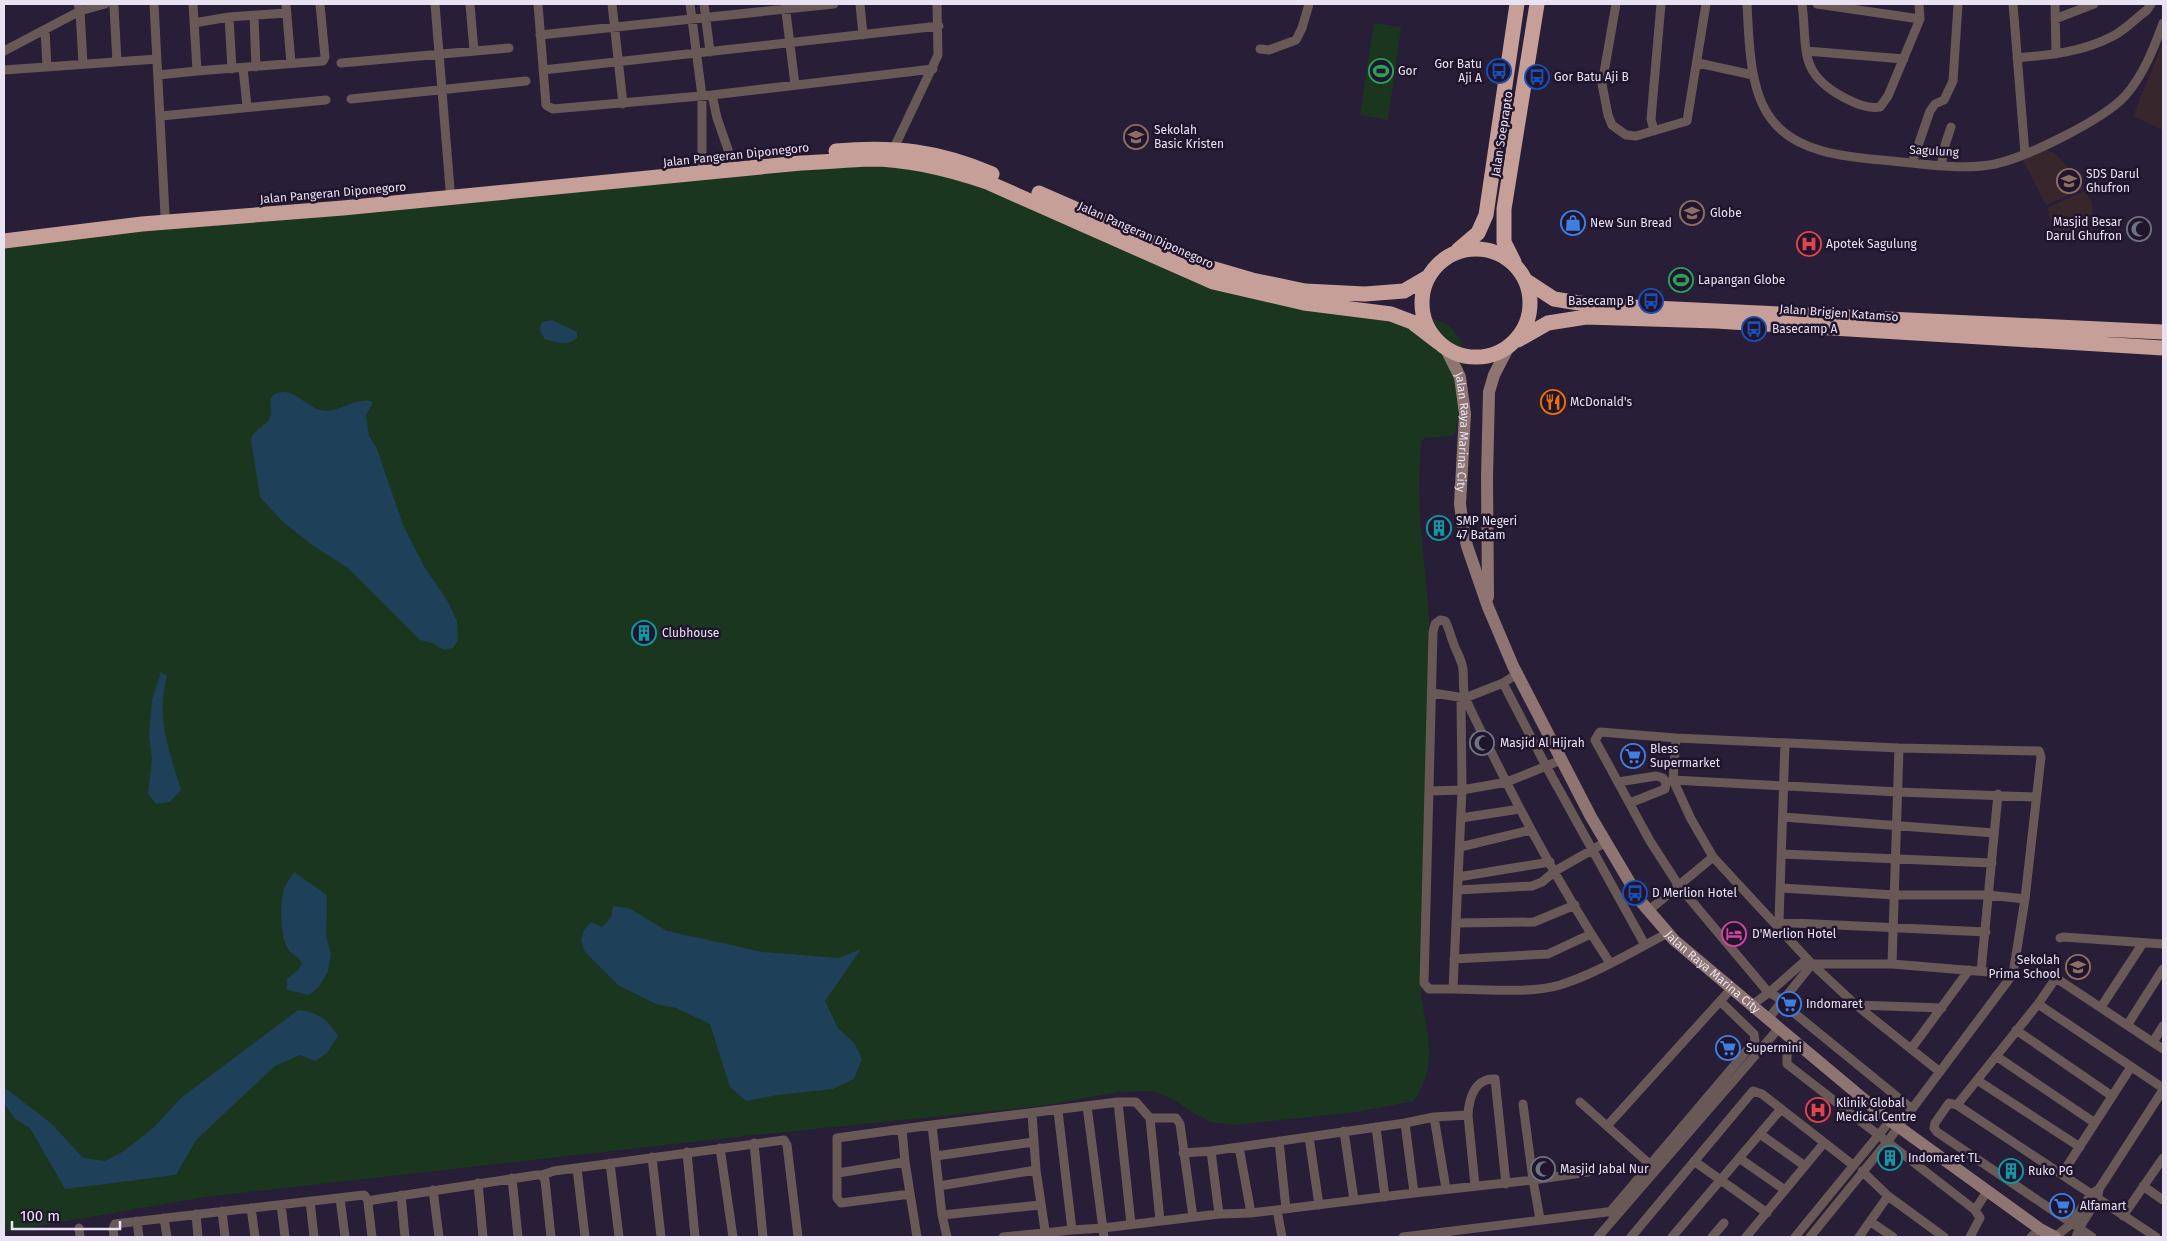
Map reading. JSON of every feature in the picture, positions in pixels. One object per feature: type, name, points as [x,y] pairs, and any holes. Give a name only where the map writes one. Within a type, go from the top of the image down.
[{"type":"highway","name":"Jalan Soeprapto","points":[[1455,252],[1478,233],[1486,215],[1517,4]]},
{"type":"highway","name":"Jalan Soeprapto","points":[[1515,266],[1504,242],[1504,209],[1536,4]]},
{"type":"highway","name":"Jalan Pangeran Diponegoro","points":[[4,231],[606,175],[702,163],[865,149],[919,152],[948,157],[1019,185],[1211,268],[1252,280],[1305,291],[1365,294],[1404,292],[1428,277]]},
{"type":"highway","name":"Jalan Pangeran Diponegoro","points":[[4,241],[142,224],[343,208],[800,163],[871,159],[888,160],[954,171],[987,182],[1213,282],[1304,303],[1391,314],[1412,322],[1442,345]]},
{"type":"highway","points":[[1473,248],[1491,250],[1508,258],[1526,280],[1531,307],[1527,325],[1514,343],[1504,351],[1488,357],[1470,358],[1453,352],[1442,345],[1428,328],[1422,311],[1422,294],[1428,277],[1439,262],[1455,252],[1473,248]]},
{"type":"highway","name":"Jalan Brigjen Katamso","points":[[1526,280],[1554,299],[1591,304],[1877,324],[2163,348]]},
{"type":"highway","name":"Jalan Brigjen Katamso","points":[[1514,343],[1548,323],[1586,318],[1877,324],[1972,321],[2163,332]]},
{"type":"main road","name":"Jalan Raya Marina City","points":[[1488,606],[1487,476],[1489,392],[1494,375],[1514,343]]},
{"type":"main road","name":"Jalan Raya Marina City","points":[[1442,345],[1460,377],[1465,414],[1460,504],[1467,546],[1488,606],[1517,674],[1562,760],[1606,842],[1648,911],[1668,934],[1731,989],[1794,1039],[1894,1124],[1988,1190],[2035,1233],[2055,1237]]},
{"type":"street","points":[[4,51],[45,30],[79,7],[105,4]]},
{"type":"street","points":[[113,4],[117,62]]},
{"type":"street","points":[[154,4],[166,215]]},
{"type":"street","points":[[193,4],[197,71]]},
{"type":"street","points":[[158,75],[324,60],[320,4]]},
{"type":"street","points":[[435,4],[450,189]]},
{"type":"street","points":[[470,4],[474,51]]},
{"type":"street","points":[[538,4],[546,105],[550,108],[624,104],[933,69]]},
{"type":"street","points":[[612,4],[624,104]]},
{"type":"street","points":[[690,4],[702,96],[702,163]]},
{"type":"street","points":[[704,4],[710,52]]},
{"type":"street","points":[[540,36],[692,20],[785,6],[834,4]]},
{"type":"street","points":[[860,4],[862,35]]},
{"type":"street","points":[[893,150],[938,55],[939,26],[937,4]]},
{"type":"street","points":[[1260,49],[1269,50],[1296,40],[1302,28],[1309,4]]},
{"type":"street","points":[[1616,4],[1602,84],[1608,115],[1612,125],[1626,135],[1636,136],[1687,120],[1698,63],[1706,4]]},
{"type":"street","points":[[1654,131],[1651,119],[1661,4]]},
{"type":"street","name":"Sagulung","points":[[1747,4],[1753,75],[1770,119],[1781,131],[1819,150],[1848,156],[1941,166],[1994,164],[2025,154],[2103,114],[2125,96],[2146,63],[2163,23]]},
{"type":"street","points":[[1802,4],[1806,51],[1813,74],[1826,88],[1858,105],[1870,108],[1880,107],[1888,96],[1920,19],[1919,4]]},
{"type":"street","points":[[1816,4],[1920,19]]},
{"type":"street","points":[[1912,163],[1930,111],[1935,104],[1944,100],[1953,81],[1958,4]]},
{"type":"street","points":[[2013,4],[2025,154]]},
{"type":"street","points":[[2055,4],[2056,54]]},
{"type":"street","points":[[2055,19],[2094,4]]},
{"type":"street","points":[[2017,58],[2056,54],[2097,44],[2115,35],[2147,10],[2151,4]]},
{"type":"street","points":[[785,6],[794,85]]},
{"type":"street","points":[[79,7],[83,64]]},
{"type":"street","points":[[194,23],[229,17],[254,16],[286,8],[291,63]]},
{"type":"street","points":[[254,16],[256,67]]},
{"type":"street","points":[[229,17],[232,69]]},
{"type":"street","points":[[543,70],[939,26]]},
{"type":"street","points":[[45,30],[47,67]]},
{"type":"street","points":[[341,63],[509,48]]},
{"type":"street","points":[[1806,51],[1904,59]]},
{"type":"street","points":[[4,70],[157,59]]},
{"type":"street","points":[[1698,63],[1753,75]]},
{"type":"street","points":[[243,68],[247,107]]},
{"type":"street","points":[[351,99],[526,81]]},
{"type":"street","points":[[712,95],[717,118],[732,161]]},
{"type":"street","points":[[161,116],[326,100]]},
{"type":"street","points":[[1941,166],[1951,127]]},
{"type":"street","points":[[1453,989],[1462,790],[1463,698],[1461,658],[1453,643],[1447,624],[1442,620],[1438,621],[1433,632],[1433,693],[1424,983],[1430,989],[1453,989],[1543,988],[1560,985],[1668,934]]},
{"type":"street","points":[[1433,693],[1463,698],[1503,683],[1517,674]]},
{"type":"street","points":[[1503,683],[1546,766],[1645,945]]},
{"type":"street","points":[[1463,698],[1531,830],[1591,934],[1610,963]]},
{"type":"street","points":[[1795,1237],[1879,1135],[1912,1108],[2013,971],[2025,899],[2041,757],[2039,751],[1899,748],[1676,738],[1600,732],[1597,734],[1595,740],[1650,841],[1679,886],[1768,992],[1777,997],[1912,1108]]},
{"type":"street","points":[[1676,738],[1674,780],[1691,819],[1713,857],[1776,922],[1810,962],[1856,1005],[1940,1072]]},
{"type":"street","points":[[1776,922],[1781,888],[1785,743]]},
{"type":"street","points":[[1892,964],[1899,748]]},
{"type":"street","points":[[1430,791],[1462,790],[1507,782],[1562,760]]},
{"type":"street","points":[[1618,782],[1656,776],[1663,778],[1666,783],[1665,789],[1630,802]]},
{"type":"street","points":[[1674,780],[2036,797]]},
{"type":"street","points":[[1981,971],[1998,794]]},
{"type":"street","points":[[1461,818],[1520,809]]},
{"type":"street","points":[[1783,817],[1994,833]]},
{"type":"street","points":[[1460,847],[1531,830]]},
{"type":"street","points":[[1458,890],[1532,886],[1542,882],[1555,871],[1606,842]]},
{"type":"street","points":[[1782,854],[1896,857],[1992,863]]},
{"type":"street","points":[[1648,911],[1713,857]]},
{"type":"street","points":[[1458,877],[1550,862]]},
{"type":"street","points":[[1781,888],[1895,894],[1988,895],[2025,899]]},
{"type":"street","points":[[1456,923],[1534,922],[1575,905]]},
{"type":"street","points":[[1776,922],[1986,932]]},
{"type":"street","points":[[1454,959],[1548,954],[1591,934]]},
{"type":"street","points":[[2060,938],[2163,944]]},
{"type":"street","points":[[2101,1007],[2143,944]]},
{"type":"street","points":[[1751,1006],[1810,962],[1892,964],[1981,971],[2013,971]]},
{"type":"street","points":[[1768,1020],[1810,962]]},
{"type":"street","points":[[2128,1024],[2163,969]]},
{"type":"street","points":[[1911,1049],[1969,970]]},
{"type":"street","points":[[1957,1105],[2038,1004],[2056,978],[2163,1049]]},
{"type":"street","points":[[1607,1126],[1731,989]]},
{"type":"street","points":[[1598,1237],[1755,1041],[1754,1034],[1720,1001]]},
{"type":"street","points":[[2038,1004],[2163,1089],[2075,1226],[2055,1237]]},
{"type":"street","points":[[1856,1005],[1942,1008]]},
{"type":"street","points":[[2153,1042],[2163,1026]]},
{"type":"street","points":[[1610,1212],[1780,1028]]},
{"type":"street","points":[[2016,1030],[2112,1096]]},
{"type":"street","points":[[1794,1039],[1787,1055],[1787,1064],[1975,1210],[1980,1218],[1970,1237]]},
{"type":"street","points":[[1996,1056],[2095,1123]]},
{"type":"street","points":[[2062,1174],[2131,1067]]},
{"type":"street","points":[[1475,1186],[1468,1104],[1475,1089],[1482,1081],[1495,1079],[1506,1184]]},
{"type":"street","points":[[1977,1080],[2080,1147]]},
{"type":"street","points":[[1631,1237],[1753,1091],[1762,1094],[1853,1165]]},
{"type":"street","points":[[1118,1102],[1131,1224]]},
{"type":"street","points":[[910,1194],[841,1202],[837,1198],[837,1138],[1118,1102],[1136,1102],[1150,1118],[1160,1221]]},
{"type":"street","points":[[1580,1102],[1653,1167]]},
{"type":"street","points":[[2092,1237],[1937,1132],[1934,1128],[1935,1123],[1949,1103],[1957,1105],[2062,1174],[2096,1193],[2123,1216],[2156,1237]]},
{"type":"street","points":[[1523,1104],[1540,1219]]},
{"type":"street","points":[[1088,1106],[1103,1233]]},
{"type":"street","points":[[1672,1237],[1781,1109]]},
{"type":"street","points":[[1058,1110],[1072,1230]]},
{"type":"street","points":[[1032,1113],[1033,1142],[1045,1235]]},
{"type":"street","points":[[1182,1153],[1211,1151],[1406,1123],[1434,1117],[1468,1114]]},
{"type":"street","points":[[1434,1117],[1446,1189]]},
{"type":"street","points":[[1150,1118],[1176,1118],[1180,1124],[1182,1153],[1194,1217]]},
{"type":"street","points":[[1406,1123],[1414,1193]]},
{"type":"street","points":[[1810,1237],[1888,1141],[1894,1124]]},
{"type":"street","points":[[932,1125],[942,1215],[947,1237]]},
{"type":"street","points":[[1376,1127],[1385,1198]]},
{"type":"street","points":[[902,1129],[905,1162],[917,1237]]},
{"type":"street","points":[[1344,1131],[1354,1200]]},
{"type":"street","points":[[1760,1134],[1805,1166]]},
{"type":"street","points":[[1309,1137],[1319,1205]]},
{"type":"street","points":[[369,1201],[610,1163],[780,1139],[784,1140],[787,1145],[798,1237]]},
{"type":"street","points":[[1279,1141],[1282,1237]]},
{"type":"street","points":[[936,1156],[1033,1142]]},
{"type":"street","points":[[754,1143],[763,1237]]},
{"type":"street","points":[[1746,1237],[1768,1213],[1824,1143]]},
{"type":"street","points":[[1239,1147],[1251,1213]]},
{"type":"street","points":[[720,1148],[733,1237]]},
{"type":"street","points":[[1211,1151],[1219,1214]]},
{"type":"street","points":[[687,1152],[695,1237]]},
{"type":"street","points":[[652,1157],[661,1237]]},
{"type":"street","points":[[1739,1158],[1785,1190]]},
{"type":"street","points":[[2123,1216],[2162,1160]]},
{"type":"street","points":[[1694,1161],[1768,1213]]},
{"type":"street","points":[[838,1173],[905,1162]]},
{"type":"street","points":[[610,1163],[618,1237]]},
{"type":"street","points":[[577,1168],[585,1237]]},
{"type":"street","points":[[940,1186],[1036,1170]]},
{"type":"street","points":[[1862,1171],[1888,1196],[1944,1237]]},
{"type":"street","points":[[1004,1237],[1045,1235],[1072,1230],[1103,1233],[1131,1224],[1219,1214],[1281,1210],[1446,1189],[1506,1184],[1588,1172]]},
{"type":"street","points":[[542,1175],[545,1180],[551,1237]]},
{"type":"street","points":[[512,1178],[518,1237]]},
{"type":"street","points":[[478,1184],[483,1237]]},
{"type":"street","points":[[2143,1186],[2163,1200]]},
{"type":"street","points":[[433,1190],[439,1237]]},
{"type":"street","points":[[1975,1210],[1988,1190]]},
{"type":"street","points":[[114,1237],[113,1228],[115,1224],[364,1195],[369,1201],[372,1237]]},
{"type":"street","points":[[401,1195],[405,1237]]},
{"type":"street","points":[[1859,1237],[1888,1196]]},
{"type":"street","points":[[340,1198],[345,1237]]},
{"type":"street","points":[[310,1201],[314,1237]]},
{"type":"street","points":[[281,1204],[285,1237]]},
{"type":"street","points":[[942,1215],[1040,1204]]},
{"type":"street","points":[[251,1208],[255,1237]]},
{"type":"street","points":[[222,1211],[225,1237]]},
{"type":"street","points":[[1403,1237],[1540,1219],[1620,1211]]},
{"type":"street","points":[[196,1214],[198,1237]]},
{"type":"street","points":[[164,1218],[167,1237]]},
{"type":"street","points":[[137,1221],[139,1237]]},
{"type":"street","points":[[1871,1222],[1893,1237]]},
{"type":"street","points":[[1712,1237],[1724,1223]]},
{"type":"street","points":[[2075,1226],[2076,1237]]},
{"type":"shaded area","points":[[2161,47],[2163,48],[2163,130],[2133,116]]},
{"type":"shaded area","points":[[2046,150],[2054,153],[2064,163],[2083,189],[2046,205],[2022,158]]},
{"type":"shaded area","points":[[2084,191],[2091,200],[2094,220],[2093,243],[2057,241],[2047,208]]},
{"type":"green space","name":"Gor","points":[[1374,23],[1401,27],[1388,120],[1360,115]]},
{"type":"green space","points":[[885,156],[1048,205],[1374,316],[1434,319],[1448,325],[1461,340],[1463,381],[1456,431],[1452,436],[1424,438],[1421,442],[1420,520],[1429,615],[1421,997],[1428,1038],[1429,1063],[1421,1088],[1414,1101],[1356,1112],[1234,1125],[1211,1122],[1175,1100],[1153,1091],[1118,1092],[1041,1106],[754,1135],[205,1197],[4,1232],[4,238]]},
{"type":"water","points":[[552,320],[577,332],[577,338],[565,343],[557,343],[545,339],[540,331],[541,324],[542,322]]},
{"type":"water","points":[[286,392],[315,408],[327,411],[360,401],[373,402],[366,415],[369,436],[377,449],[403,525],[425,568],[447,600],[457,621],[458,640],[453,648],[443,650],[433,643],[420,640],[348,568],[312,545],[282,521],[260,497],[251,439],[256,431],[268,421],[273,395]]},
{"type":"water","points":[[161,672],[167,676],[163,706],[165,734],[181,790],[170,802],[156,804],[148,794],[152,759],[149,735],[152,700]]},
{"type":"water","points":[[294,872],[327,895],[326,936],[331,954],[328,971],[319,987],[309,995],[287,990],[287,979],[298,970],[302,963],[288,950],[282,927],[281,910],[284,889]]},
{"type":"water","points":[[613,906],[629,908],[667,931],[763,952],[839,958],[861,949],[825,1001],[838,1028],[855,1044],[862,1059],[854,1079],[833,1089],[777,1095],[746,1101],[730,1087],[710,1024],[676,1008],[656,1004],[618,985],[585,952],[581,941],[584,930],[591,922],[602,927],[611,917]]},
{"type":"water","points":[[298,1010],[322,1017],[338,1036],[327,1053],[315,1061],[300,1055],[275,1066],[196,1140],[176,1175],[65,1189],[30,1128],[14,1118],[4,1103],[4,1087],[52,1124],[83,1158],[105,1161],[124,1151],[152,1129],[182,1097]]},
{"type":"place","name":"Gor","points":[[1381,71]]},
{"type":"place","name":"Gor Batu Aji A","points":[[1499,71]]},
{"type":"place","name":"Gor Batu Aji B","points":[[1537,77]]},
{"type":"place","name":"Sekolah Basic Kristen","points":[[1136,137]]},
{"type":"place","name":"SDS Darul Ghufron","points":[[2069,181]]},
{"type":"place","name":"Globe","points":[[1692,213]]},
{"type":"place","name":"New Sun Bread","points":[[1573,223]]},
{"type":"place","name":"Masjid Besar Darul Ghufron","points":[[2139,229]]},
{"type":"place","name":"Apotek Sagulung","points":[[1809,244]]},
{"type":"place","name":"Lapangan Globe","points":[[1681,280]]},
{"type":"place","name":"Basecamp B","points":[[1651,301]]},
{"type":"place","name":"Basecamp A","points":[[1754,329]]},
{"type":"place","name":"McDonald's","points":[[1553,402]]},
{"type":"place","name":"SMP Negeri 47 Batam","points":[[1439,528]]},
{"type":"place","name":"Clubhouse","points":[[644,633]]},
{"type":"place","name":"Masjid Al Hijrah","points":[[1482,743]]},
{"type":"place","name":"Bless Supermarket","points":[[1633,756]]},
{"type":"place","name":"D Merlion Hotel","points":[[1635,893]]},
{"type":"place","name":"D'Merlion Hotel","points":[[1734,934]]},
{"type":"place","name":"Sekolah Prima School","points":[[2078,967]]},
{"type":"place","name":"Indomaret","points":[[1789,1004]]},
{"type":"place","name":"Supermini","points":[[1728,1048]]},
{"type":"place","name":"Klinik Global Medical Centre","points":[[1818,1110]]},
{"type":"place","name":"Indomaret TL","points":[[1890,1158]]},
{"type":"place","name":"Masjid Jabal Nur","points":[[1543,1169]]},
{"type":"place","name":"Ruko PG","points":[[2011,1171]]},
{"type":"place","name":"Alfamart","points":[[2062,1206]]}]
